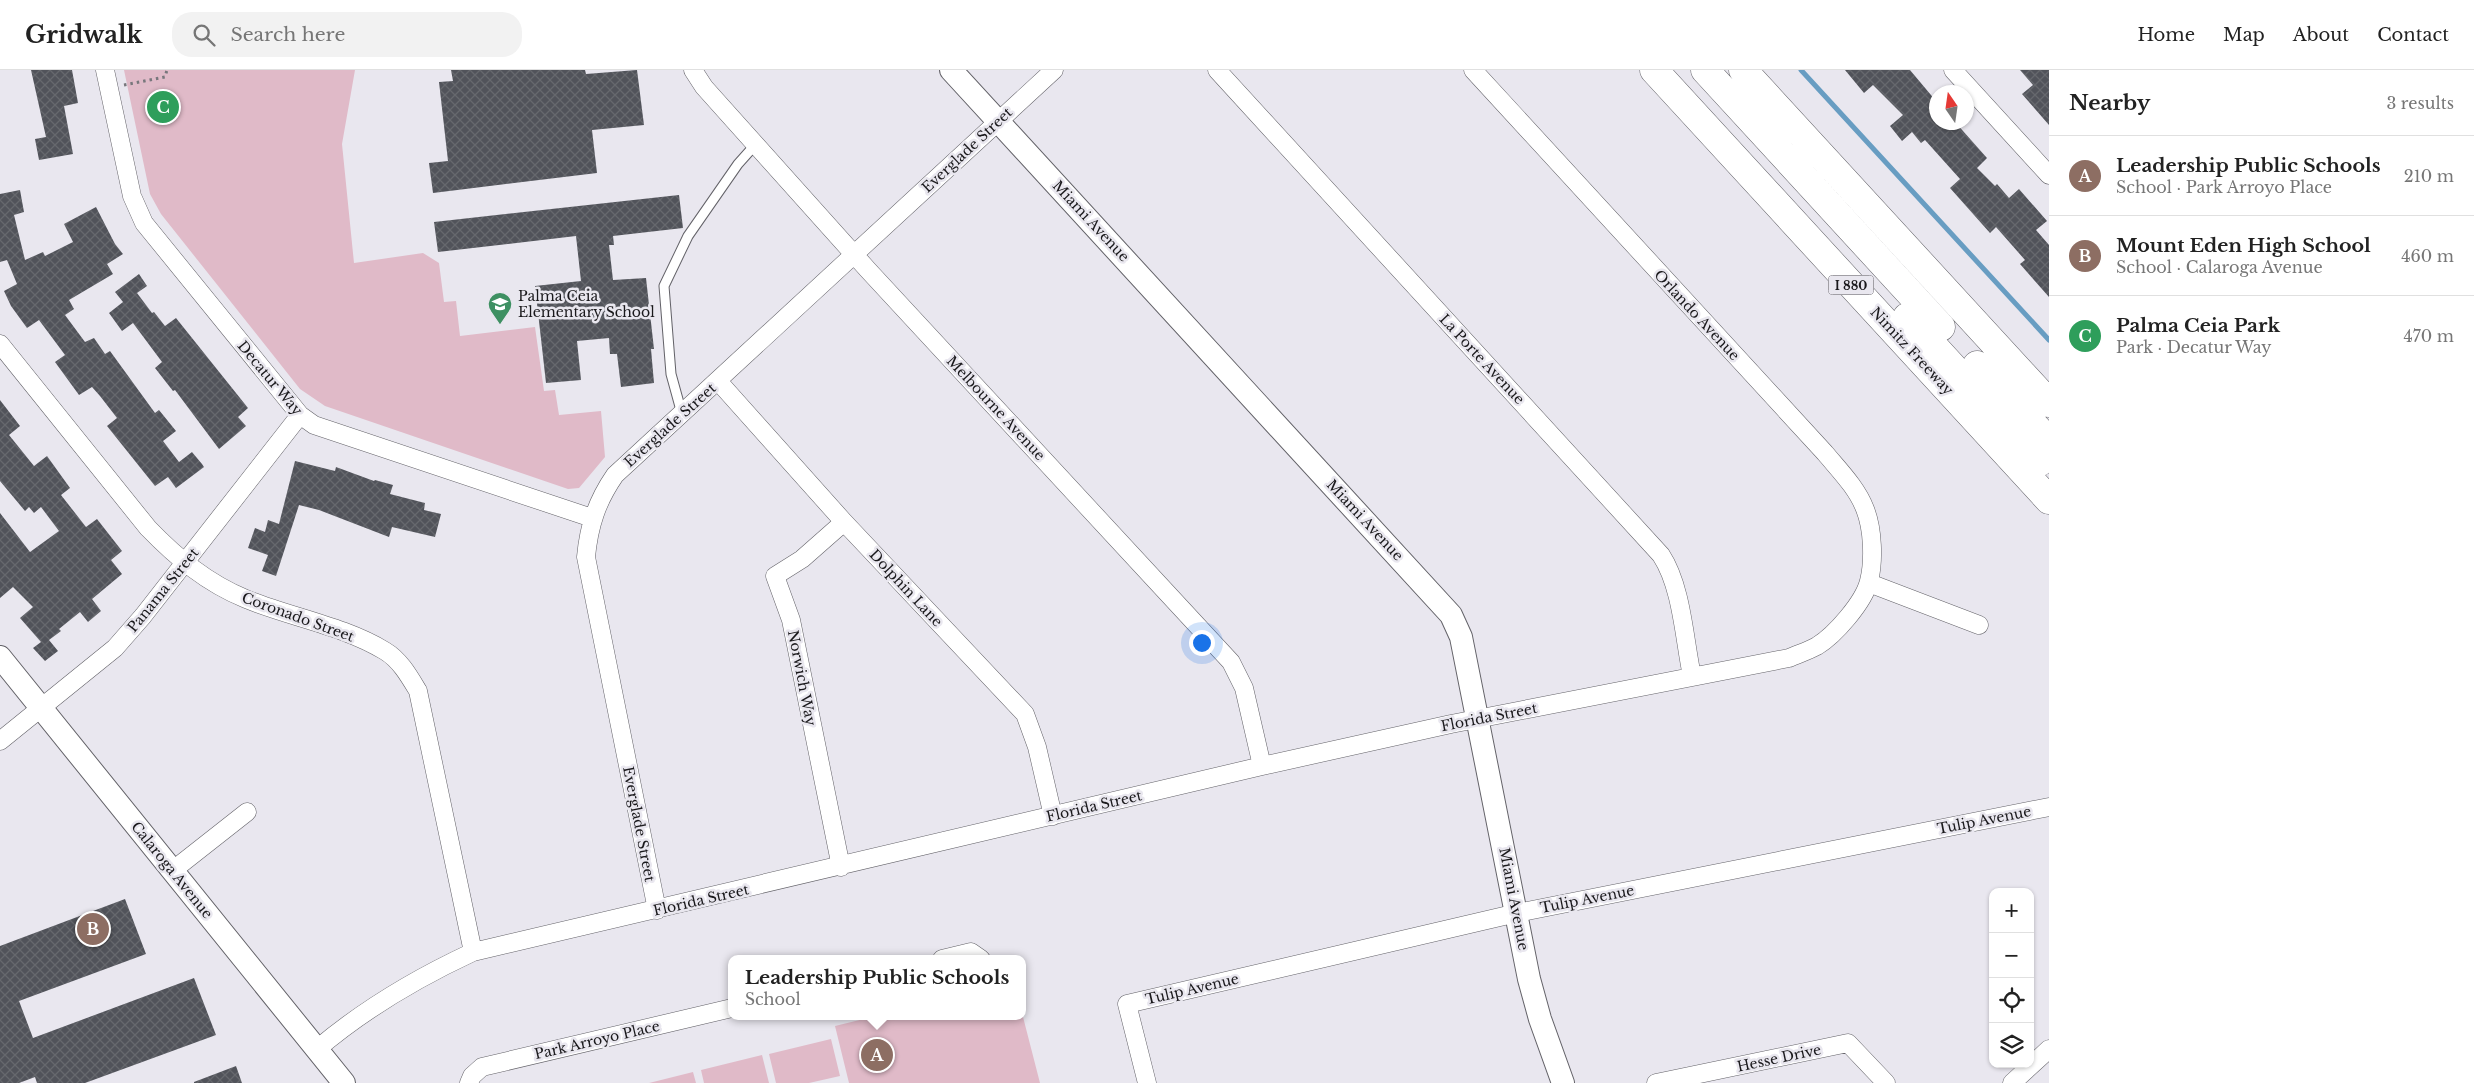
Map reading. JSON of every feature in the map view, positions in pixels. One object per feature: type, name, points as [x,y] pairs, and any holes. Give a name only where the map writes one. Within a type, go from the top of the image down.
[{"type":"highway","name":"Nimitz Freeway","points":[[1654,70],[2049,500]]},
{"type":"highway","name":"I 880","points":[[1679,70],[2049,472]]},
{"type":"highway","points":[[1743,70],[2049,403]]},
{"type":"highway","name":"I 880","points":[[1709,72],[1923,308],[2049,441]]},
{"type":"street","name":"Decatur Way","points":[[105,70],[132,196],[144,223],[300,415],[314,425],[592,518]]},
{"type":"street","name":"Melbourne Avenue","points":[[693,70],[704,87],[854,255],[1231,662],[1244,688],[1262,766]]},
{"type":"street","name":"Miami Avenue","points":[[951,70],[1451,614],[1461,637],[1529,979],[1540,1019],[1563,1083]]},
{"type":"street","name":"Everglade Street","points":[[657,910],[586,557],[592,518],[601,496],[615,475],[1054,70]]},
{"type":"street","name":"La Porte Avenue","points":[[1217,70],[1661,555],[1669,566],[1675,585],[1692,676]]},
{"type":"street","name":"Orlando Avenue","points":[[1474,70],[1825,454],[1856,491],[1866,511],[1870,532],[1869,583]]},
{"type":"street","points":[[1953,70],[2049,175]]},
{"type":"street","name":"Coronado Street","points":[[0,344],[148,528],[197,574],[244,598],[341,631],[385,651],[404,668],[418,691],[473,952]]},
{"type":"street","name":"Dolphin Lane","points":[[718,381],[844,522],[1025,714],[1038,747],[1053,816]]},
{"type":"street","name":"Panama Street","points":[[0,741],[115,648],[144,616],[300,415]]},
{"type":"street","name":"Norwich Way","points":[[841,866],[791,620],[775,576],[802,559],[844,522]]},
{"type":"street","name":"Florida Street","points":[[316,1050],[335,1034],[397,991],[428,973],[473,952],[1262,766],[1478,719],[1788,658],[1817,646],[1844,623],[1869,583]]},
{"type":"street","points":[[1869,583],[1979,625]]},
{"type":"street","name":"Calaroga Avenue","points":[[0,657],[344,1083]]},
{"type":"street","name":"Tulip Avenue","points":[[1147,1083],[1127,1004],[1517,913],[2049,807]]},
{"type":"street","points":[[172,871],[247,812]]},
{"type":"street","points":[[959,955],[971,952],[975,955]]},
{"type":"street","name":"Park Arroyo Place","points":[[469,1083],[472,1076],[482,1067],[728,1009]]},
{"type":"street","name":"Hesse Drive","points":[[1656,1083],[1848,1043],[1886,1083]]},
{"type":"street","points":[[2012,1083],[2049,1049]]},
{"type":"lane","points":[[682,414],[671,374],[664,286],[688,236],[738,164],[755,145]]},
{"type":"path","points":[[109,88],[165,77],[167,70]]},
{"type":"shaded area","points":[[124,70],[355,70],[342,144],[354,263],[423,253],[439,263],[444,302],[456,301],[460,336],[535,327],[544,391],[555,390],[559,415],[601,411],[605,457],[579,488],[568,489],[325,406],[300,389],[161,214],[150,194]]},
{"type":"shaded area","points":[[860,1020],[1024,1020],[1040,1083],[849,1083],[835,1026]]},
{"type":"shaded area","points":[[831,1039],[840,1076],[809,1083],[776,1083],[769,1054]]},
{"type":"shaded area","points":[[762,1055],[769,1083],[704,1083],[701,1070]]},
{"type":"shaded area","points":[[693,1072],[696,1083],[649,1083]]},
{"type":"building","points":[[31,70],[72,70],[78,103],[64,106],[73,154],[39,160],[35,139],[46,137]]},
{"type":"building","points":[[451,70],[585,70],[586,74],[637,70],[644,125],[592,130],[597,173],[433,193],[429,163],[448,161],[439,82],[453,81]]},
{"type":"building","points":[[1845,70],[1910,70],[1929,93],[1929,130],[1962,130],[1987,158],[1977,168],[1995,186],[1997,184],[2009,198],[2019,189],[2047,221],[2036,230],[2049,245],[2049,297],[2020,264],[2025,260],[1996,227],[1990,233],[1950,188],[1960,179],[1925,140],[1921,143],[1912,132],[1902,141],[1890,126],[1903,115],[1873,85],[1864,93]]},
{"type":"building","points":[[2020,70],[2049,70],[2049,125],[2022,94],[2033,85]]},
{"type":"building","points":[[20,190],[24,212],[14,215],[25,260],[43,252],[45,256],[73,242],[64,224],[96,207],[115,244],[123,254],[107,264],[113,274],[69,300],[74,309],[65,315],[85,342],[94,338],[105,354],[110,351],[155,413],[159,410],[176,431],[163,441],[179,462],[192,452],[204,467],[176,488],[168,477],[155,486],[107,426],[117,418],[100,396],[92,387],[79,395],[55,362],[65,355],[39,320],[27,328],[11,306],[4,291],[17,284],[7,260],[0,262],[0,194]]},
{"type":"building","points":[[679,195],[683,228],[613,236],[614,245],[609,245],[613,280],[646,278],[654,349],[651,349],[654,383],[621,387],[617,354],[610,354],[609,338],[577,341],[581,380],[546,383],[535,286],[581,281],[576,236],[438,252],[434,222]]},
{"type":"building","points":[[139,274],[147,286],[137,293],[152,313],[154,312],[165,326],[176,318],[248,408],[238,417],[246,426],[219,449],[175,390],[173,391],[155,368],[162,362],[133,323],[122,331],[109,313],[123,302],[115,292]]},
{"type":"building","points":[[0,400],[20,426],[9,435],[34,466],[47,456],[70,488],[61,495],[86,527],[97,519],[122,551],[111,560],[122,574],[92,599],[101,611],[88,622],[80,612],[59,629],[61,631],[49,640],[58,651],[45,661],[33,648],[41,642],[20,618],[33,607],[13,587],[0,598],[0,513],[30,552],[59,531],[41,507],[34,513],[29,507],[25,511],[0,481]]},
{"type":"building","points":[[295,461],[335,471],[336,467],[374,481],[393,485],[390,494],[425,503],[424,510],[441,514],[435,537],[392,527],[389,537],[319,510],[299,505],[276,576],[262,571],[268,555],[248,548],[255,528],[265,532],[268,520],[279,524]]},
{"type":"building","points":[[125,899],[146,954],[19,1001],[33,1038],[194,978],[216,1035],[85,1083],[37,1083],[35,1077],[19,1083],[0,1083],[0,946]]},
{"type":"building","points":[[236,1066],[242,1083],[194,1083],[194,1082]]},
{"type":"waterway","points":[[1801,70],[2049,340]]},
{"type":"place","name":"Palma Ceia Park","points":[[163,107]]},
{"type":"place","name":"Palma Ceia Elementary School","points":[[500,325]]},
{"type":"place","name":"Mount Eden High School","points":[[93,929]]},
{"type":"place","name":"Leadership Public Schools","points":[[877,1055]]}]
